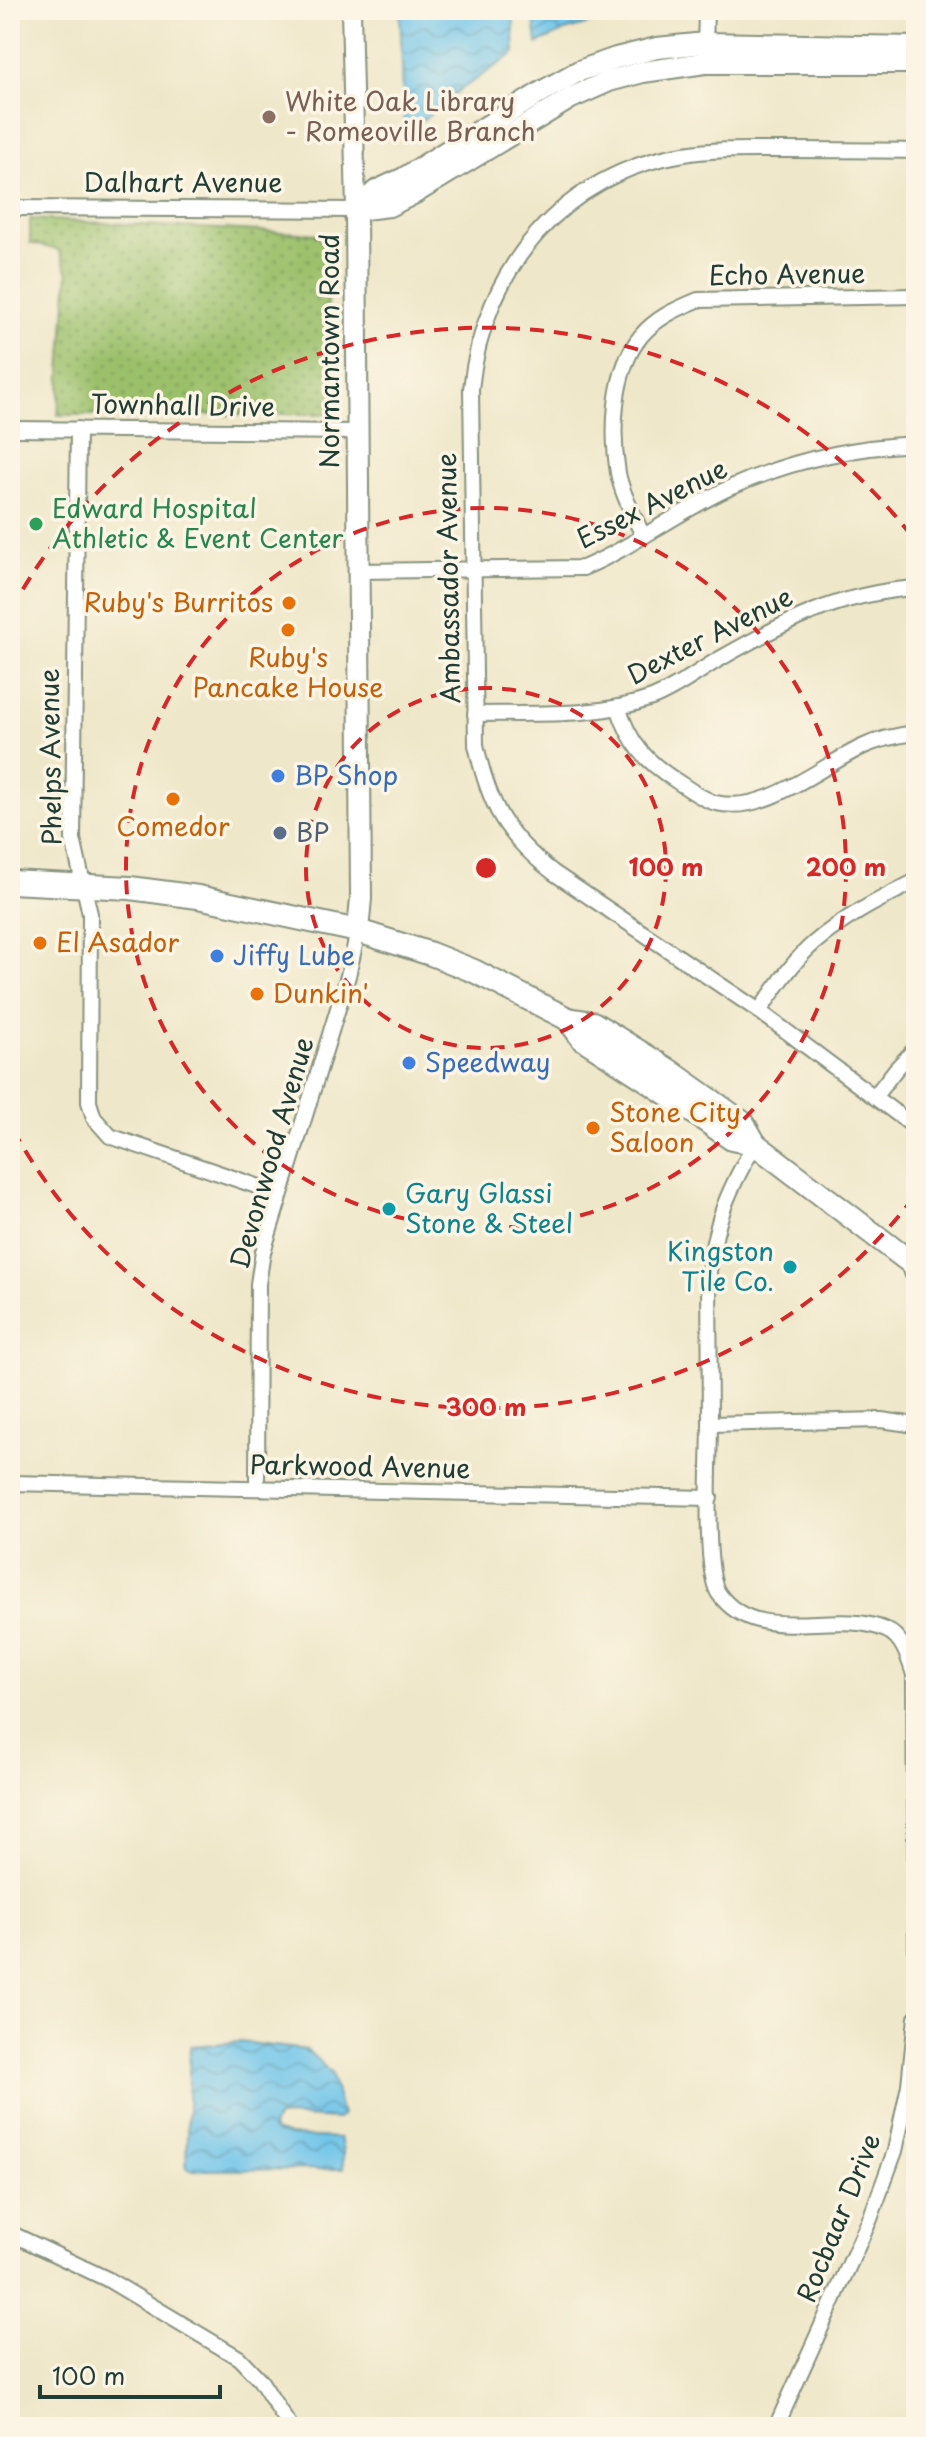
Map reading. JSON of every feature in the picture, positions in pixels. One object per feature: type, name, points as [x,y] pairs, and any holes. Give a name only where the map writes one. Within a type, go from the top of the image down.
[{"type":"main road","name":"Dalhart Avenue","points":[[356,210],[389,206],[415,193],[571,98],[609,81],[705,53],[916,47]]},
{"type":"main road","name":"Dalhart Avenue","points":[[705,53],[916,63]]},
{"type":"main road","name":"Normantown Road","points":[[356,210],[361,898],[358,931]]},
{"type":"main road","points":[[10,882],[130,888],[186,895],[358,931],[418,949],[474,971],[568,1019],[582,1038],[732,1139],[755,1144],[915,1267]]},
{"type":"street","name":"Normantown Road","points":[[351,10],[356,210]]},
{"type":"street","points":[[705,53],[706,10]]},
{"type":"street","name":"Ambassador Avenue","points":[[916,151],[717,150],[682,154],[641,164],[611,176],[585,192],[548,222],[505,276],[485,320],[477,347],[471,389],[476,745],[486,788],[504,822],[530,855],[554,873],[759,1011],[916,1128]]},
{"type":"street","name":"Dalhart Avenue","points":[[10,208],[356,210]]},
{"type":"street","name":"Echo Avenue","points":[[643,536],[618,473],[616,424],[620,377],[631,349],[642,334],[666,313],[698,300],[916,296]]},
{"type":"street","name":"Townhall Drive","points":[[10,429],[356,432]]},
{"type":"street","name":"Phelps Avenue","points":[[78,429],[73,839],[90,914],[89,1102],[101,1127],[110,1136],[280,1194]]},
{"type":"street","name":"Essex Avenue","points":[[358,571],[583,568],[605,559],[727,489],[822,457],[879,446],[916,444]]},
{"type":"street","name":"Dexter Avenue","points":[[475,714],[566,713],[618,707],[654,697],[799,616],[871,593],[916,588]]},
{"type":"street","points":[[618,707],[632,739],[649,761],[711,802],[727,805],[753,803],[866,745],[916,733]]},
{"type":"street","points":[[759,1011],[814,944],[916,881]]},
{"type":"street","name":"Devonwood Avenue","points":[[257,1488],[258,1284],[263,1252],[348,976],[358,931]]},
{"type":"street","points":[[875,1096],[916,1048]]},
{"type":"street","points":[[755,1144],[727,1193],[714,1234],[709,1271],[713,1579],[717,1592],[738,1615],[762,1622],[864,1624],[889,1630],[907,1652],[914,1675],[916,1957]]},
{"type":"street","points":[[710,1424],[881,1420],[916,1425]]},
{"type":"street","name":"Parkwood Avenue","points":[[10,1483],[710,1498]]},
{"type":"street","name":"Rocbaar Drive","points":[[776,2427],[870,2219],[895,2151],[909,2085],[916,2018]]},
{"type":"street","points":[[10,2233],[107,2279],[239,2358],[260,2380],[290,2427]]},
{"type":"green space","points":[[30,219],[318,234],[324,245],[334,414],[58,415],[68,273],[59,250],[30,243]]},
{"type":"water","points":[[400,10],[513,10],[515,53],[453,95],[414,127],[408,127],[404,123]]},
{"type":"water","points":[[533,10],[600,10],[595,22],[537,44]]},
{"type":"water","points":[[240,2042],[307,2050],[331,2073],[342,2115],[338,2119],[286,2116],[278,2117],[272,2126],[274,2131],[290,2136],[340,2138],[343,2169],[190,2170],[186,2166],[190,2046]]},
{"type":"place","name":"White Oak Library - Romeoville Branch","points":[[269,117]]},
{"type":"place","name":"Edward Hospital Athletic & Event Center","points":[[36,524]]},
{"type":"place","name":"Ruby's Burritos","points":[[289,603]]},
{"type":"place","name":"Ruby's Pancake House","points":[[288,630]]},
{"type":"place","name":"BP Shop","points":[[278,776]]},
{"type":"place","name":"Comedor","points":[[173,799]]},
{"type":"place","name":"BP","points":[[280,833]]},
{"type":"place","name":"El Asador","points":[[40,943]]},
{"type":"place","name":"Jiffy Lube","points":[[217,956]]},
{"type":"place","name":"Dunkin'","points":[[257,994]]},
{"type":"place","name":"Speedway","points":[[409,1063]]},
{"type":"place","name":"Stone City Saloon","points":[[593,1128]]},
{"type":"place","name":"Gary Glassi Stone & Steel","points":[[389,1209]]},
{"type":"place","name":"Kingston Tile Co.","points":[[790,1267]]}]
